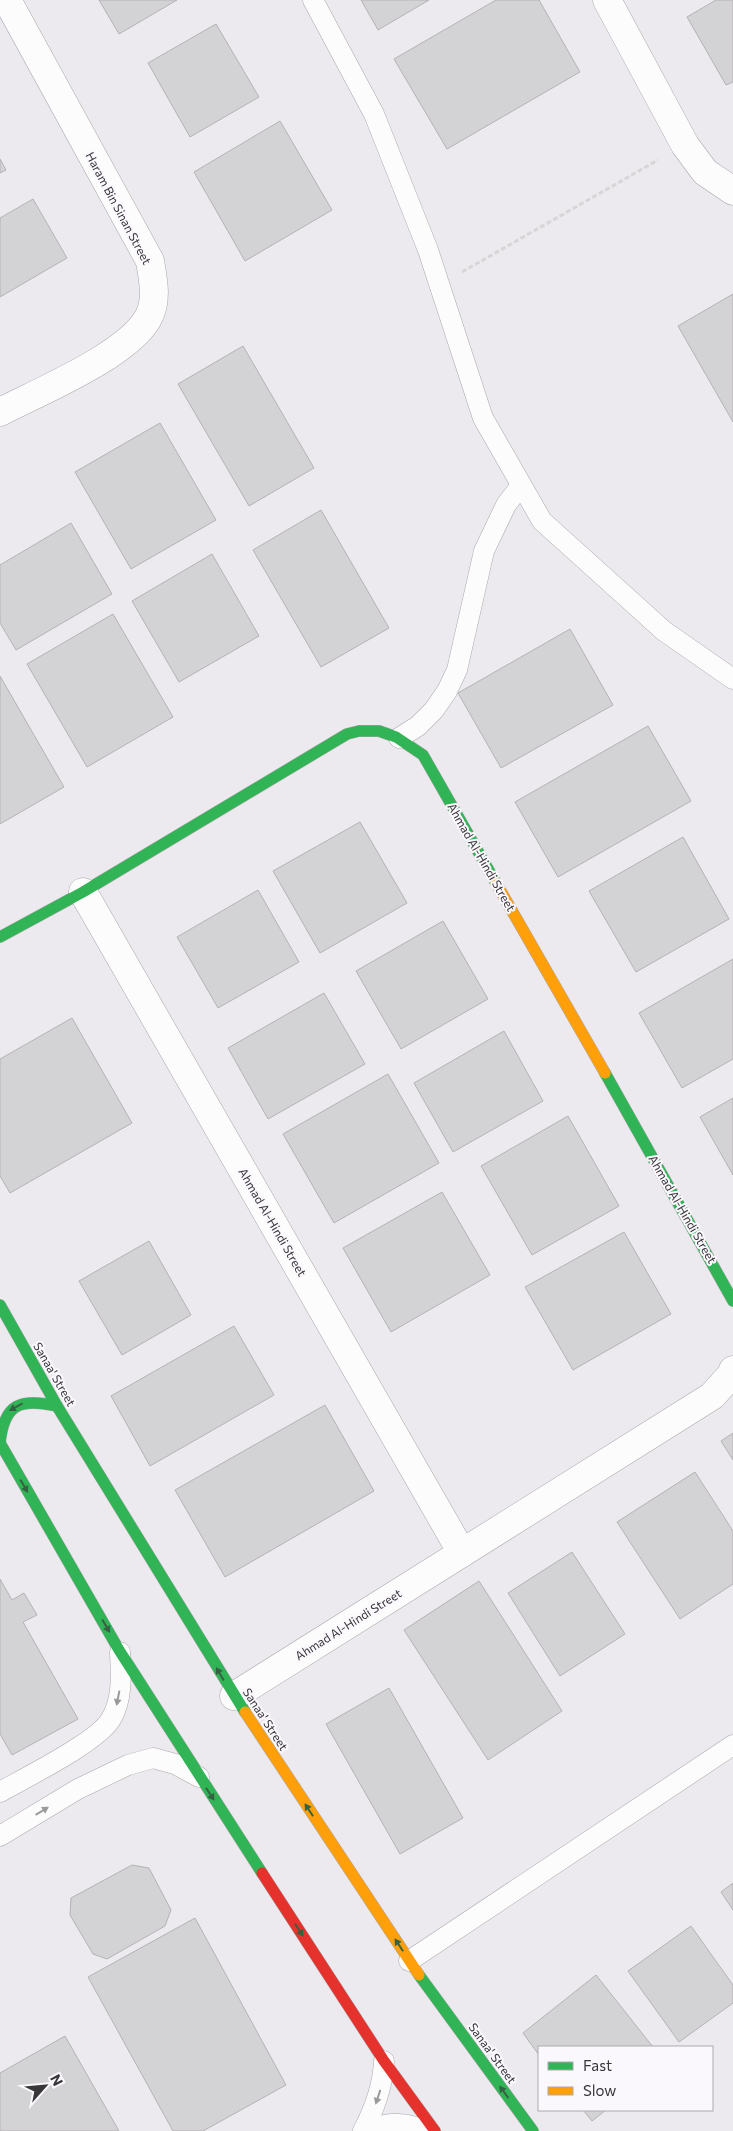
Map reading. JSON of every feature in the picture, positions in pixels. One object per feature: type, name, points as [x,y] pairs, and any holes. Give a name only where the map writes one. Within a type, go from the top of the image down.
[{"type":"main road","name":"Ahmad Al-Hindi Street","points":[[0,937],[83,892],[347,734],[362,729],[381,730],[399,738],[423,755],[733,1301]]},
{"type":"main road","points":[[2,1310],[5,1329],[2,1334]]},
{"type":"main road","name":"Sanaa' Street","points":[[2,1310],[57,1406],[234,1696],[409,1961],[532,2131]]},
{"type":"main road","points":[[57,1406],[39,1402],[24,1403],[12,1408],[4,1416],[0,1443],[120,1650],[200,1778],[384,2061],[435,2131]]},
{"type":"street","name":"Haram Bin Sinan Street","points":[[0,412],[104,358],[131,338],[149,317],[155,289],[150,261],[7,0]]},
{"type":"street","points":[[607,0],[685,145],[705,172],[733,190]]},
{"type":"street","name":"Ahmad Al-Hindi Street","points":[[83,892],[462,1553]]},
{"type":"street","name":"Ahmad Al-Hindi Street","points":[[234,1696],[712,1396],[731,1375],[733,1370]]},
{"type":"lane","points":[[313,0],[374,114],[428,250],[483,418],[542,521],[664,631],[733,680]]},
{"type":"lane","points":[[399,738],[424,720],[434,710],[447,691],[456,670],[484,551],[506,505],[521,485]]},
{"type":"lane","points":[[0,1792],[97,1734],[111,1720],[118,1704],[121,1683],[120,1650]]},
{"type":"lane","points":[[409,1961],[733,1745]]},
{"type":"lane","points":[[0,1836],[78,1789],[128,1765],[153,1758],[176,1764],[200,1778]]},
{"type":"lane","points":[[363,2131],[377,2100],[383,2078],[384,2061]]},
{"type":"lane","points":[[369,2131],[376,2127],[396,2124],[414,2125],[426,2131]]},
{"type":"path","points":[[439,285],[685,145]]},
{"type":"building","points":[[99,0],[177,0],[119,34]]},
{"type":"building","points":[[361,0],[429,0],[378,30]]},
{"type":"building","points":[[496,0],[539,0],[580,72],[447,149],[394,59]]},
{"type":"building","points":[[716,0],[733,0],[733,82],[726,85],[687,17]]},
{"type":"building","points":[[216,24],[259,97],[190,137],[148,63]]},
{"type":"building","points":[[280,121],[332,210],[245,261],[194,172]]},
{"type":"building","points":[[0,159],[6,170],[0,173]]},
{"type":"building","points":[[33,199],[67,258],[0,297],[0,218]]},
{"type":"building","points":[[733,294],[733,422],[678,326]]},
{"type":"building","points":[[243,346],[314,468],[249,506],[178,384]]},
{"type":"building","points":[[160,423],[216,520],[131,569],[75,472]]},
{"type":"building","points":[[321,510],[389,628],[321,667],[253,550]]},
{"type":"building","points":[[71,523],[112,594],[16,650],[0,623],[0,565]]},
{"type":"building","points":[[212,554],[259,636],[179,682],[132,601]]},
{"type":"building","points":[[113,614],[173,717],[87,767],[27,664]]},
{"type":"building","points":[[570,629],[613,705],[501,768],[458,693]]},
{"type":"building","points":[[0,676],[64,787],[0,824]]},
{"type":"building","points":[[648,726],[691,801],[558,877],[515,802]]},
{"type":"building","points":[[360,822],[407,903],[320,953],[273,871]]},
{"type":"building","points":[[683,837],[729,919],[636,972],[589,891]]},
{"type":"building","points":[[258,890],[299,962],[218,1008],[177,937]]},
{"type":"building","points":[[443,921],[488,999],[401,1049],[356,971]]},
{"type":"building","points":[[733,959],[733,1059],[682,1088],[639,1013]]},
{"type":"building","points":[[324,993],[365,1064],[268,1119],[228,1048]]},
{"type":"building","points":[[72,1018],[132,1123],[10,1193],[0,1176],[0,1059]]},
{"type":"building","points":[[504,1031],[543,1101],[453,1152],[414,1083]]},
{"type":"building","points":[[388,1074],[439,1163],[334,1223],[283,1134]]},
{"type":"building","points":[[733,1098],[733,1175],[700,1117]]},
{"type":"building","points":[[568,1116],[619,1206],[532,1255],[481,1166]]},
{"type":"building","points":[[442,1192],[490,1275],[391,1332],[343,1248]]},
{"type":"building","points":[[624,1232],[671,1314],[573,1370],[525,1287]]},
{"type":"building","points":[[149,1241],[191,1315],[122,1355],[79,1281]]},
{"type":"building","points":[[234,1326],[274,1395],[150,1466],[111,1396]]},
{"type":"building","points":[[325,1405],[374,1491],[225,1577],[175,1490]]},
{"type":"building","points":[[733,1433],[733,1460],[721,1441]]},
{"type":"building","points":[[695,1472],[733,1531],[733,1584],[680,1619],[617,1522]]},
{"type":"building","points":[[572,1552],[625,1634],[560,1676],[508,1593]]},
{"type":"building","points":[[0,1579],[12,1600],[24,1593],[37,1615],[23,1622],[78,1719],[12,1755],[0,1734]]},
{"type":"building","points":[[479,1581],[562,1711],[488,1760],[404,1630]]},
{"type":"building","points":[[389,1688],[463,1818],[400,1854],[326,1724]]},
{"type":"building","points":[[132,1865],[149,1868],[171,1910],[165,1926],[107,1959],[93,1954],[70,1915],[71,1898]]},
{"type":"building","points":[[733,1883],[733,1910],[721,1892]]},
{"type":"building","points":[[195,1918],[286,2085],[203,2131],[173,2131],[88,1977]]},
{"type":"building","points":[[691,1926],[733,1985],[733,2003],[679,2042],[628,1971]]},
{"type":"building","points":[[596,1975],[652,2046],[538,2046],[538,2054],[523,2033]]},
{"type":"building","points":[[65,2036],[119,2131],[0,2131],[0,2073]]},
{"type":"building","points":[[584,2111],[605,2111],[592,2121]]},
{"type":"traffic: fast","points":[[0,937],[83,892],[347,734],[359,731],[379,731],[396,737],[423,755],[496,883]]},
{"type":"traffic: fast","points":[[605,1073],[733,1301]]},
{"type":"traffic: fast","points":[[0,1305],[57,1406],[245,1712]]},
{"type":"traffic: fast","points":[[0,1443],[6,1419],[16,1406],[33,1403],[57,1406]]},
{"type":"traffic: fast","points":[[0,1443],[119,1650],[262,1873]]},
{"type":"traffic: fast","points":[[419,1975],[533,2131]]},
{"type":"traffic: slow","points":[[496,883],[605,1073]]},
{"type":"traffic: slow","points":[[245,1712],[419,1975]]},
{"type":"traffic: jam","points":[[262,1873],[384,2061],[435,2131]]}]
